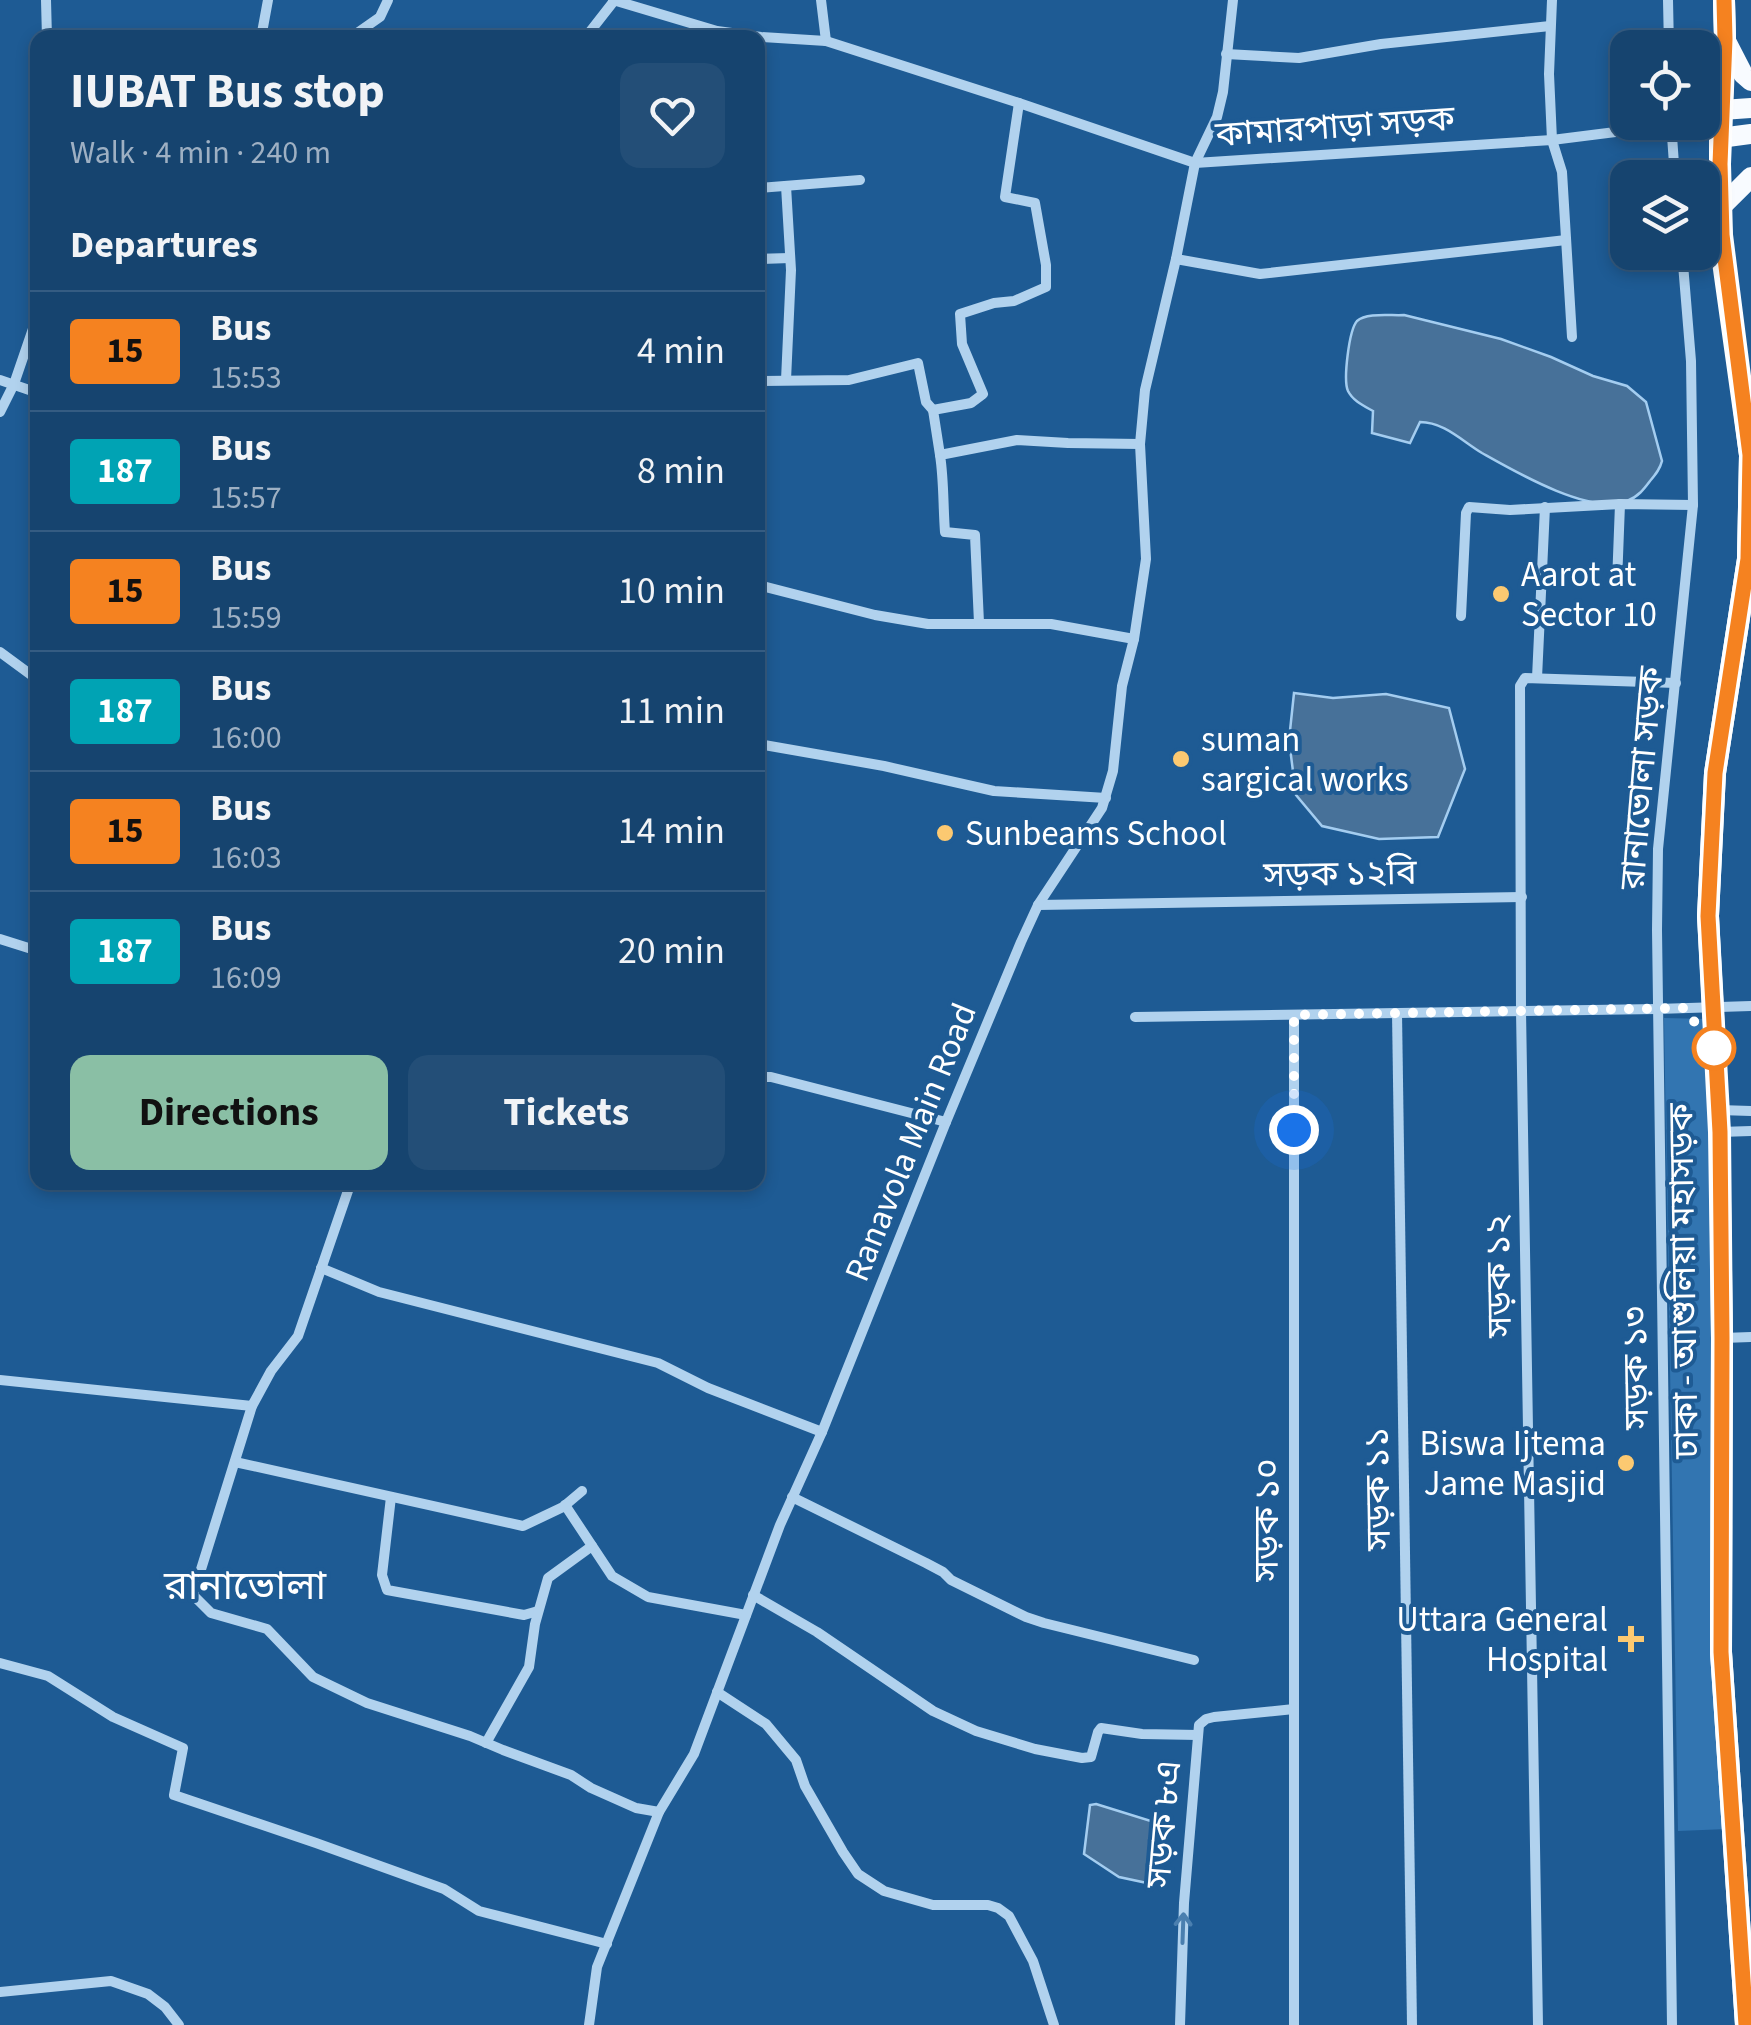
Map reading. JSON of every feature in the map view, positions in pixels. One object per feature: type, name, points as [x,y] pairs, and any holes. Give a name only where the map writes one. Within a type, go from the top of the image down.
[{"type":"highway","name":"ঢাকা - আশুলিয়া মহাসড়ক","points":[[1724,0],[1720,208],[1750,455],[1742,649],[1715,773],[1708,916],[1718,1121],[1722,1338],[1721,1652],[1746,2025]]},
{"type":"main road","points":[[1725,39],[1743,74],[1751,81]]},
{"type":"main road","points":[[1723,126],[1751,108]]},
{"type":"main road","points":[[1723,126],[1751,134]]},
{"type":"main road","points":[[1720,208],[1751,178]]},
{"type":"street","points":[[46,0],[47,30]]},
{"type":"street","points":[[262,30],[268,0]]},
{"type":"street","points":[[361,30],[380,17],[388,0]]},
{"type":"street","points":[[591,30],[614,0],[703,30]]},
{"type":"street","points":[[821,0],[826,42]]},
{"type":"street","points":[[765,37],[826,42],[1019,102],[1195,163],[1217,117],[1223,92],[1233,0]]},
{"type":"street","points":[[1552,0],[1552,140],[1562,172],[1572,337]]},
{"type":"street","points":[[1668,0],[1669,30]]},
{"type":"street","points":[[1226,54],[1299,58],[1381,44],[1550,26]]},
{"type":"street","points":[[934,410],[971,403],[983,394],[962,344],[960,314],[1014,301],[1046,286],[1035,203],[1004,198],[1019,102]]},
{"type":"street","name":"কামারপাড়া সড়ক","points":[[1176,258],[1195,163],[1552,140],[1610,132]]},
{"type":"street","points":[[765,188],[860,180]]},
{"type":"street","points":[[786,186],[790,258],[786,380]]},
{"type":"street","points":[[1176,258],[1260,274],[1566,240]]},
{"type":"street","points":[[765,259],[790,258]]},
{"type":"street","name":"Ranavola Main Road","points":[[590,2025],[597,1967],[606,1944],[659,1812],[694,1754],[792,1497],[822,1432],[946,1122],[1038,905],[1106,798],[1146,559],[1140,444],[1145,390],[1176,258]]},
{"type":"street","name":"রানাভোলা সড়ক","points":[[1657,1009],[1658,849],[1693,506],[1692,361],[1684,270]]},
{"type":"street","points":[[0,412],[30,337]]},
{"type":"street","points":[[765,381],[849,380],[918,363],[926,402],[934,410],[944,476],[945,532],[974,535],[979,623]]},
{"type":"street","points":[[0,380],[30,390]]},
{"type":"street","points":[[940,456],[1017,440],[1140,444]]},
{"type":"street","points":[[1462,616],[1469,507],[1510,510],[1620,504],[1693,506]]},
{"type":"street","points":[[1617,583],[1620,504]]},
{"type":"street","points":[[1545,506],[1537,678],[1676,683]]},
{"type":"street","points":[[765,587],[928,624],[1051,624],[1134,639]]},
{"type":"street","points":[[0,652],[30,674]]},
{"type":"street","name":"সড়ক ১২","points":[[1537,678],[1525,678],[1520,686],[1521,1011],[1538,2025]]},
{"type":"street","points":[[765,745],[994,791],[1106,798]]},
{"type":"street","name":"সড়ক ১২বি","points":[[1038,905],[1522,897]]},
{"type":"street","points":[[0,938],[30,948]]},
{"type":"street","points":[[1136,1017],[1751,1006]]},
{"type":"street","name":"সড়ক ১৩","points":[[1657,1009],[1672,2025]]},
{"type":"street","name":"সড়ক ১১","points":[[1397,1013],[1412,2025]]},
{"type":"street","name":"সড়ক ১০","points":[[1294,1015],[1294,2025]]},
{"type":"street","points":[[765,1077],[946,1122]]},
{"type":"street","points":[[1718,1121],[1751,1111]]},
{"type":"street","points":[[1718,1121],[1751,1131]]},
{"type":"street","points":[[348,1190],[298,1336],[252,1406],[194,1595],[211,1612],[267,1629],[313,1677],[379,1708],[470,1736],[570,1775],[636,1808],[659,1812]]},
{"type":"street","points":[[321,1268],[379,1292],[658,1363],[708,1388],[822,1432]]},
{"type":"street","points":[[1722,1338],[1751,1337]]},
{"type":"street","points":[[0,1380],[252,1406]]},
{"type":"street","points":[[235,1462],[523,1526],[565,1506],[582,1491]]},
{"type":"street","points":[[391,1497],[382,1574],[386,1590],[524,1615],[538,1612]]},
{"type":"street","points":[[792,1497],[1026,1617],[1194,1660]]},
{"type":"street","points":[[565,1506],[612,1576],[648,1597],[746,1615]]},
{"type":"street","points":[[486,1743],[529,1668],[548,1578],[592,1546]]},
{"type":"street","points":[[754,1595],[817,1632],[933,1711],[976,1731],[1082,1758],[1091,1757],[1101,1728],[1142,1734],[1198,1734]]},
{"type":"street","points":[[0,1663],[48,1676],[114,1717],[183,1748],[174,1795],[444,1889],[479,1911],[606,1944]]},
{"type":"street","points":[[717,1692],[766,1724],[796,1760],[805,1786],[858,1874],[884,1890],[934,1905],[988,1906],[1009,1916],[1032,1962],[1054,2025]]},
{"type":"street","name":"সড়ক ৮এ","points":[[1180,2025],[1184,1903],[1199,1725],[1206,1719],[1294,1709]]},
{"type":"street","points":[[0,1992],[111,1981],[148,1994],[179,2025]]},
{"type":"shaded area","points":[[1404,315],[1501,339],[1627,386],[1646,402],[1662,461],[1658,471],[1631,499],[1612,504],[1594,502],[1532,480],[1437,425],[1420,422],[1410,443],[1372,433],[1373,411],[1348,391],[1352,334],[1361,318]]},
{"type":"shaded area","points":[[1294,693],[1333,698],[1386,694],[1449,708],[1465,769],[1438,837],[1379,839],[1322,826],[1296,795],[1289,740]]},
{"type":"shaded area","points":[[1664,1018],[1707,1019],[1727,1829],[1678,1831]]},
{"type":"shaded area","points":[[1090,1805],[1167,1826],[1147,1883],[1119,1877],[1084,1854]]},
{"type":"bus line","name":"15","points":[[1724,0],[1720,208],[1750,455],[1748,559],[1715,773],[1708,916],[1720,1132],[1721,1652],[1746,2025]]},
{"type":"place","name":"Aarot at Sector 10","points":[[1501,594]]},
{"type":"place","name":"suman sargical works","points":[[1181,759]]},
{"type":"place","name":"Sunbeams School","points":[[945,833]]},
{"type":"place","name":"Biswa Ijtema Jame Masjid","points":[[1626,1463]]},
{"type":"place","name":"Uttara General Hospital","points":[[1631,1639]]},
{"type":"district","name":"রানাভোলা","points":[[245,1585]]},
{"type":"route","points":[[1294,1130],[1294,1015],[1684,1008],[1714,1048]]}]
